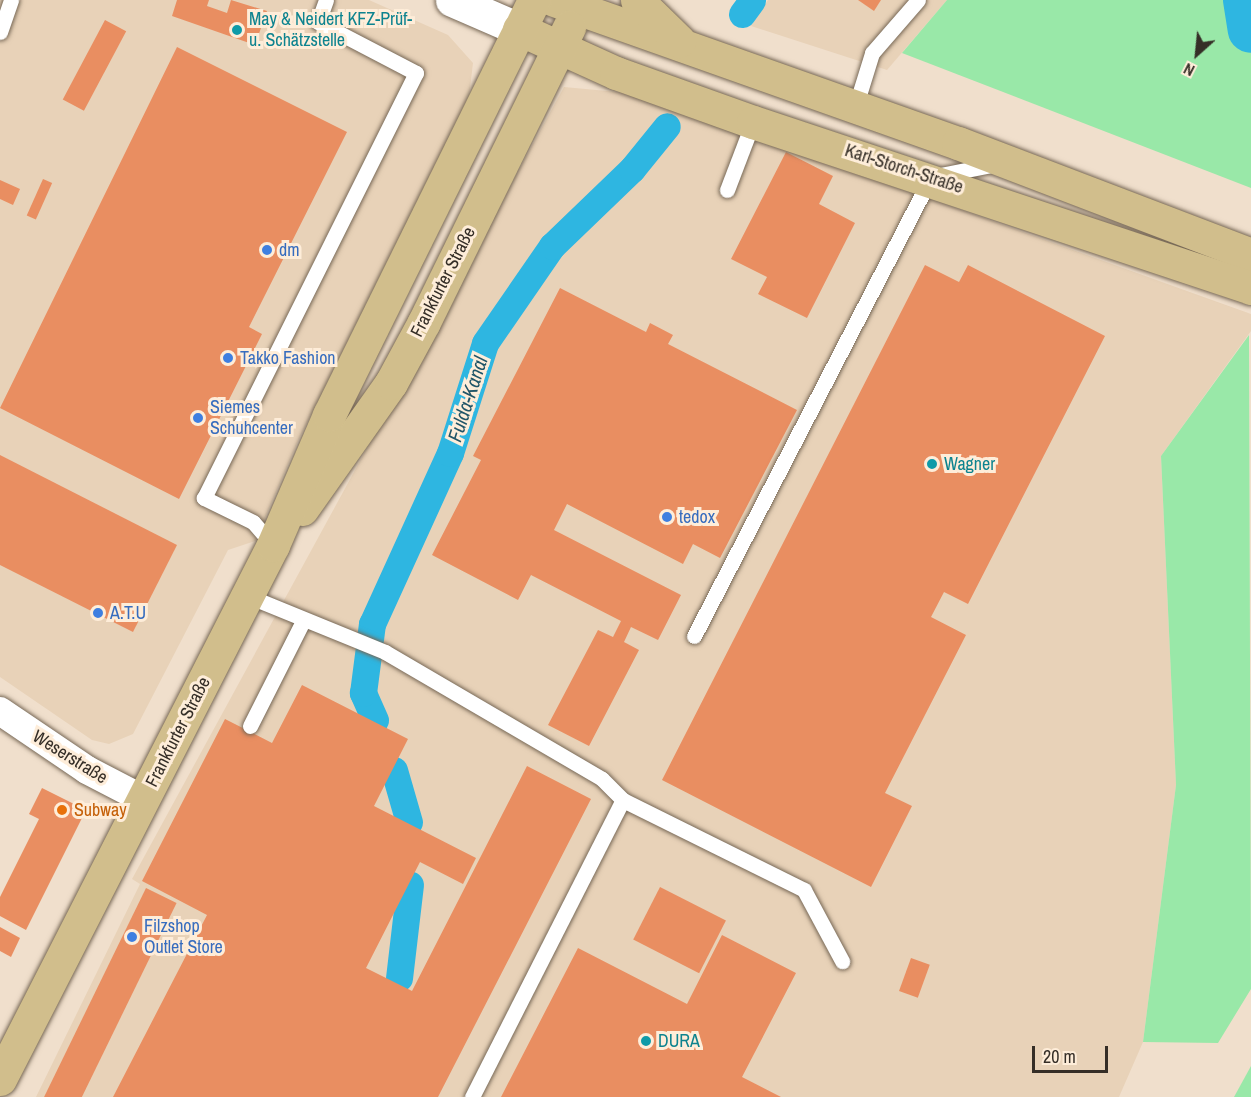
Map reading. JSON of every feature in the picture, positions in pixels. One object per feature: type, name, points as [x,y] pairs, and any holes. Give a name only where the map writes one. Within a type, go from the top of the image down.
[{"type":"main road","points":[[452,0],[519,29]]},
{"type":"main road","name":"Frankfurter Straße","points":[[3,1065],[248,596],[273,545],[329,415],[534,0]]},
{"type":"main road","points":[[638,0],[694,54]]},
{"type":"main road","name":"Frankfurter Straße","points":[[273,545],[391,383],[559,47],[571,3]]},
{"type":"main road","points":[[571,3],[694,54],[1008,162],[1251,255]]},
{"type":"main road","name":"Karl-Storch-Straße","points":[[519,29],[559,47],[753,122],[932,177],[1251,288]]},
{"type":"street","name":"Weserstraße","points":[[0,711],[87,770],[143,799]]},
{"type":"lane","points":[[0,32],[11,0]]},
{"type":"lane","points":[[273,545],[253,522],[204,498],[416,73],[318,22],[326,0]]},
{"type":"lane","points":[[855,108],[872,53],[918,0]]},
{"type":"lane","points":[[728,190],[753,122]]},
{"type":"lane","points":[[694,636],[932,177],[1008,162]]},
{"type":"lane","points":[[248,596],[303,621],[385,652],[602,779],[623,800],[804,890],[842,961]]},
{"type":"lane","points":[[250,726],[303,621]]},
{"type":"lane","points":[[472,1097],[623,800]]},
{"type":"shaded area","points":[[0,0],[369,0],[448,35],[473,63],[469,96],[298,441],[255,541],[228,550],[133,734],[109,744],[92,740],[0,677]]},
{"type":"shaded area","points":[[768,0],[947,0],[887,70],[751,26]]},
{"type":"shaded area","points":[[564,87],[639,94],[1251,314],[1251,331],[1161,456],[1176,785],[1143,1042],[1119,1097],[36,1097],[140,884],[132,879]]},
{"type":"green space","points":[[947,0],[1251,0],[1251,188],[902,53]]},
{"type":"green space","points":[[1249,335],[1251,989],[1218,1043],[1143,1042],[1176,785],[1161,456]]},
{"type":"green space","points":[[1251,1066],[1251,1097],[1234,1097]]},
{"type":"building","name":"May & Neidert KFZ-Prüf- u. Schätzstelle","points":[[177,0],[209,0],[207,6],[227,13],[231,0],[267,11],[255,45],[172,16]]},
{"type":"building","points":[[858,0],[881,0],[874,11]]},
{"type":"building","points":[[105,20],[126,31],[84,111],[63,99]]},
{"type":"building","points":[[177,47],[347,132],[249,327],[262,334],[179,499],[0,408]]},
{"type":"building","points":[[786,152],[833,176],[819,204],[855,223],[807,318],[758,294],[767,277],[731,259]]},
{"type":"building","points":[[43,179],[52,183],[36,220],[27,216]]},
{"type":"building","points":[[0,180],[20,189],[13,205],[0,199]]},
{"type":"building","name":"Wagner","points":[[925,265],[959,282],[968,265],[1105,336],[968,604],[944,592],[931,617],[966,635],[885,793],[912,806],[871,887],[662,780]]},
{"type":"building","name":"tedox","points":[[560,288],[646,332],[650,323],[673,335],[668,344],[797,410],[720,558],[693,544],[683,564],[567,504],[554,530],[681,595],[658,640],[631,627],[624,642],[639,650],[589,746],[548,725],[598,630],[613,637],[621,621],[531,575],[518,600],[432,555],[481,460],[473,456]]},
{"type":"building","points":[[0,455],[177,545],[133,632],[0,565]]},
{"type":"building","points":[[302,685],[408,739],[374,806],[476,858],[463,884],[420,862],[366,968],[412,991],[527,766],[591,799],[438,1097],[113,1097],[207,915],[142,881],[225,719],[272,743]]},
{"type":"building","points":[[42,788],[86,810],[26,930],[0,916],[0,897],[39,819],[29,814]]},
{"type":"building","points":[[660,887],[726,921],[699,973],[633,940]]},
{"type":"building","points":[[146,888],[177,903],[82,1097],[44,1097]]},
{"type":"building","points":[[0,927],[20,938],[11,957],[0,951]]},
{"type":"building","name":"DURA","points":[[722,935],[796,973],[742,1077],[781,1097],[501,1097],[578,948],[687,1004]]},
{"type":"building","points":[[911,958],[930,965],[918,998],[899,991]]},
{"type":"waterway","name":"Fulda-Kanal","points":[[742,14],[752,0]]},
{"type":"waterway","points":[[1246,0],[1251,30]]},
{"type":"waterway","name":"Fulda-Kanal","points":[[375,720],[363,693],[372,624],[450,453],[485,343],[552,246],[632,169],[667,126]]},
{"type":"waterway","name":"Fulda-Kanal","points":[[394,770],[409,822]]},
{"type":"waterway","name":"Fulda-Kanal","points":[[399,978],[410,885]]},
{"type":"place","name":"May & Neidert KFZ-Prüf- u. Schätzstelle","points":[[237,30]]},
{"type":"place","name":"dm","points":[[267,250]]},
{"type":"place","name":"Takko Fashion","points":[[228,358]]},
{"type":"place","name":"Siemes Schuhcenter","points":[[198,418]]},
{"type":"place","name":"Wagner","points":[[932,464]]},
{"type":"place","name":"tedox","points":[[667,517]]},
{"type":"place","name":"A.T.U","points":[[98,613]]},
{"type":"place","name":"Subway","points":[[62,810]]},
{"type":"place","name":"Filzshop Outlet Store","points":[[132,937]]},
{"type":"place","name":"DURA","points":[[646,1041]]}]
